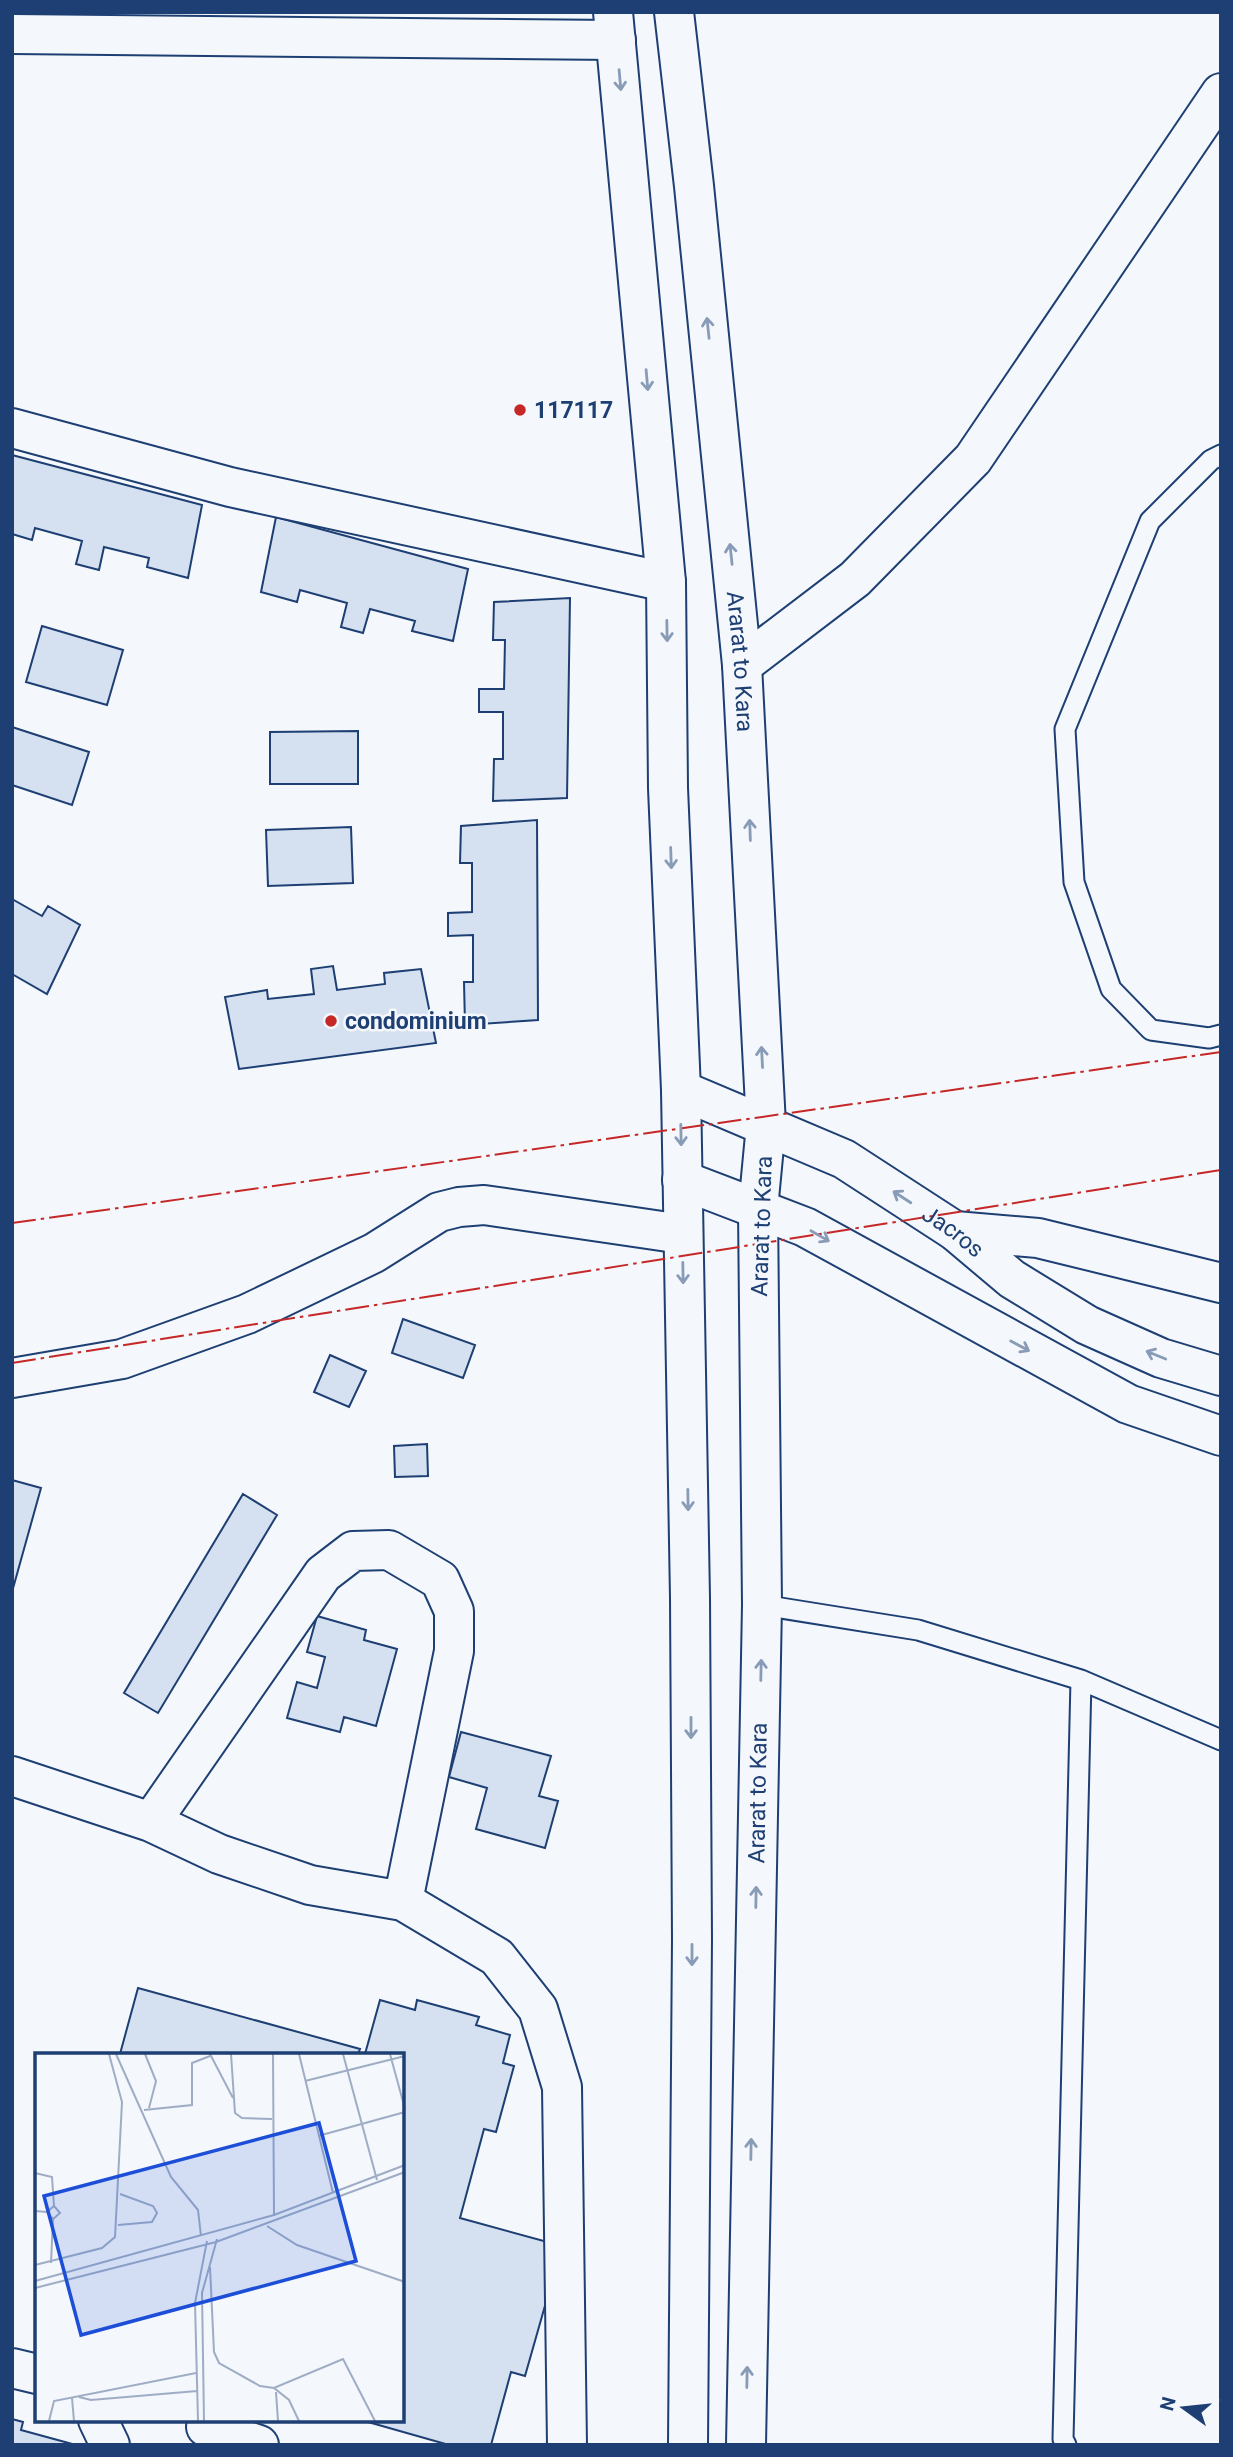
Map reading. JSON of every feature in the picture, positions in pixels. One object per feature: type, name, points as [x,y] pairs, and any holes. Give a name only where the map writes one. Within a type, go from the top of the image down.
[{"type":"main road","name":"Ararat to Kara","points":[[674,12],[742,665],[766,1125],[758,1209],[762,1605],[746,2445]]},
{"type":"main road","points":[[12,34],[110,24],[615,26],[666,582],[668,788],[681,1090],[690,1598],[692,1939],[688,2445]]},
{"type":"main road","points":[[742,665],[855,579],[972,459],[1221,93]]},
{"type":"main road","points":[[12,428],[230,487],[666,582]]},
{"type":"main road","name":"Jacros","points":[[681,1090],[844,1159],[955,1231],[1012,1279],[1087,1325],[1161,1357],[1221,1376]]},
{"type":"main road","points":[[682,1180],[804,1227],[1128,1404],[1221,1436]]},
{"type":"main road","points":[[12,1378],[121,1359],[247,1314],[374,1254],[439,1212],[459,1207],[484,1205],[682,1234]]},
{"type":"main road","points":[[955,1231],[1038,1238],[1221,1283]]},
{"type":"main road","points":[[150,1822],[323,1574],[353,1551],[389,1550],[440,1580],[454,1611],[454,1651],[403,1901]]},
{"type":"main road","points":[[12,1776],[150,1822],[219,1854],[310,1885],[403,1901],[497,1957],[538,2009],[562,2087],[566,2445]]},
{"type":"main road","points":[[12,2368],[35,2374]]},
{"type":"main road","points":[[99,2422],[110,2445]]},
{"type":"main road","points":[[202,2431],[259,2445]]},
{"type":"lane","points":[[1221,455],[1211,460],[1150,521],[1065,729],[1074,882],[1111,989],[1151,1030],[1209,1038],[1221,1035]]},
{"type":"lane","points":[[762,1605],[918,1630],[1081,1680],[1221,1740]]},
{"type":"lane","points":[[1066,2445],[1063,2439],[1081,1680]]},
{"type":"building","points":[[12,455],[202,505],[188,578],[147,567],[149,558],[104,547],[99,570],[76,564],[82,541],[35,528],[32,540],[12,534]]},
{"type":"building","points":[[276,517],[468,569],[453,641],[412,631],[415,621],[370,609],[363,633],[341,627],[347,603],[300,590],[297,602],[261,592]]},
{"type":"building","points":[[570,598],[567,798],[493,801],[494,759],[503,759],[503,712],[479,712],[479,689],[504,689],[505,640],[493,640],[494,602]]},
{"type":"building","points":[[42,626],[123,650],[107,705],[26,682]]},
{"type":"building","points":[[12,727],[89,752],[72,805],[12,785]]},
{"type":"building","points":[[358,731],[358,784],[270,784],[270,732]]},
{"type":"building","points":[[537,820],[538,1020],[465,1025],[464,982],[473,982],[473,935],[448,936],[448,913],[472,912],[472,863],[460,863],[461,826]]},
{"type":"building","points":[[351,827],[353,883],[268,886],[266,830]]},
{"type":"building","points":[[12,899],[42,916],[48,906],[80,925],[47,994],[12,974]]},
{"type":"building","name":"condominium","points":[[333,966],[337,990],[385,984],[384,973],[421,969],[436,1043],[239,1069],[225,997],[267,990],[268,999],[314,994],[311,969]]},
{"type":"building","points":[[403,1319],[475,1345],[463,1378],[392,1353]]},
{"type":"building","points":[[330,1355],[366,1371],[349,1407],[314,1392]]},
{"type":"building","points":[[427,1444],[428,1476],[395,1477],[394,1446]]},
{"type":"building","points":[[12,1480],[41,1488],[12,1592]]},
{"type":"building","points":[[243,1494],[277,1515],[158,1713],[124,1693]]},
{"type":"building","points":[[317,1616],[366,1630],[364,1640],[397,1649],[376,1726],[344,1717],[340,1732],[287,1718],[297,1682],[317,1688],[325,1657],[307,1652]]},
{"type":"building","points":[[461,1732],[551,1756],[539,1796],[558,1801],[545,1848],[476,1829],[487,1788],[449,1777]]},
{"type":"building","points":[[138,1988],[360,2049],[358,2053],[120,2053]]},
{"type":"building","points":[[380,2000],[415,2010],[417,2000],[479,2017],[476,2025],[510,2035],[503,2063],[514,2066],[496,2132],[484,2129],[460,2218],[562,2246],[525,2376],[511,2372],[491,2445],[449,2445],[368,2422],[404,2422],[404,2053],[365,2053]]},
{"type":"building","points":[[12,2419],[23,2422],[21,2430],[76,2445],[12,2445]]},
{"type":"power","points":[[12,1223],[1221,1052]]},
{"type":"power","points":[[12,1363],[1221,1170]]},
{"type":"place","name":"117117","points":[[520,410]]},
{"type":"place","name":"condominium","points":[[331,1021]]}]
